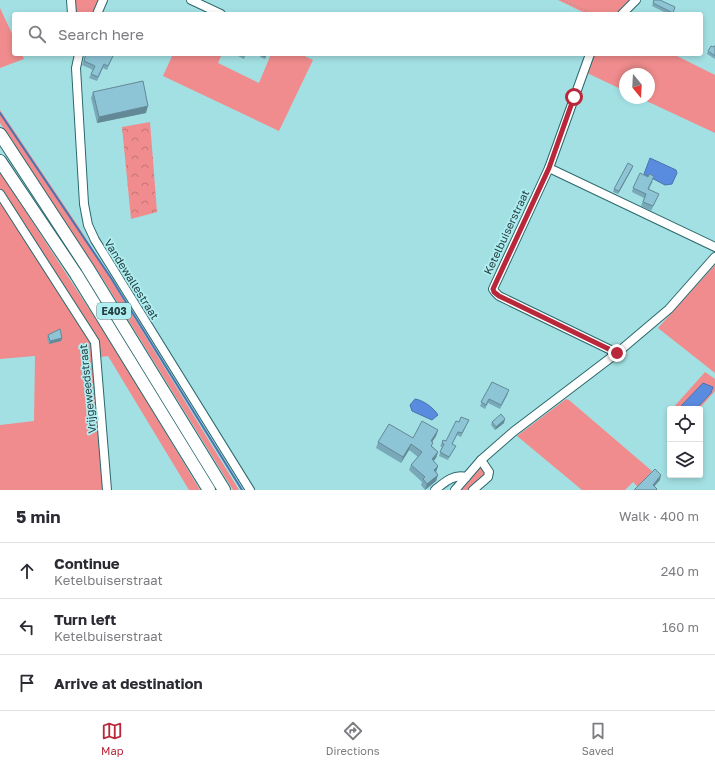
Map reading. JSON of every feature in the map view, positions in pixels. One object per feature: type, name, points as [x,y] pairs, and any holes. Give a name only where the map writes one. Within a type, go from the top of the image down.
[{"type":"highway","name":"E403","points":[[0,134],[87,267],[224,490]]},
{"type":"highway","name":"E403","points":[[0,161],[76,274],[209,490]]},
{"type":"street","points":[[71,0],[72,12]]},
{"type":"street","points":[[98,12],[103,0]]},
{"type":"street","points":[[191,0],[217,12]]},
{"type":"street","points":[[624,12],[636,0]]},
{"type":"street","name":"Vandewallestraat","points":[[79,56],[77,75],[84,204],[88,225],[95,240],[250,490]]},
{"type":"street","name":"Ketelbuiserstraat","points":[[589,56],[549,168],[494,284],[494,291],[499,296],[617,353]]},
{"type":"street","points":[[549,168],[715,247]]},
{"type":"street","name":"Vrijgeweedstraat","points":[[0,194],[95,342],[107,490]]},
{"type":"street","points":[[455,490],[481,460],[513,432],[617,353],[669,309],[715,257]]},
{"type":"street","points":[[473,490],[488,478],[489,472],[481,460]]},
{"type":"street","points":[[435,490],[449,479],[458,475],[466,477]]},
{"type":"path","points":[[563,0],[588,12]]},
{"type":"green space","points":[[74,0],[100,0],[95,12],[75,12]]},
{"type":"green space","points":[[558,0],[633,0],[620,12],[583,12]]},
{"type":"green space","points":[[0,8],[12,34],[12,56],[23,56],[24,59],[0,68]]},
{"type":"green space","points":[[172,56],[221,56],[218,63],[259,83],[270,56],[304,56],[313,60],[279,131],[163,76]]},
{"type":"green space","points":[[591,56],[677,56],[715,75],[715,133],[653,104],[655,104],[655,68],[619,68],[619,88],[585,72]]},
{"type":"green space","points":[[0,110],[80,229],[239,490],[233,490],[103,279],[0,123]]},
{"type":"green space","points":[[150,122],[157,212],[131,219],[122,127]]},
{"type":"green space","points":[[0,172],[117,352],[200,490],[189,490],[108,356],[100,357],[99,345],[0,190]]},
{"type":"green space","points":[[0,197],[90,338],[94,348],[104,490],[0,490],[0,425],[34,421],[35,356],[0,359]]},
{"type":"green space","points":[[715,265],[715,373],[658,328]]},
{"type":"green space","points":[[705,372],[715,379],[715,391],[702,406],[699,406],[713,390],[683,406],[675,406]]},
{"type":"green space","points":[[566,399],[652,471],[638,487],[633,482],[625,490],[582,490],[517,436]]},
{"type":"green space","points":[[480,468],[482,468],[485,473],[484,477],[472,490],[461,490]]},
{"type":"water","points":[[650,158],[676,170],[677,173],[672,184],[665,185],[644,174]]},
{"type":"water","points":[[703,383],[713,387],[711,393],[699,406],[682,405]]},
{"type":"water","points":[[415,399],[428,405],[438,415],[432,420],[412,411],[410,405]]},
{"type":"building","points":[[654,0],[660,0],[675,7],[673,12],[671,12],[653,3]]},
{"type":"building","points":[[711,46],[715,46],[715,56],[708,51]]},
{"type":"building","points":[[85,56],[113,56],[108,66],[104,64],[98,77],[91,74],[95,66],[84,61]]},
{"type":"building","points":[[143,81],[148,106],[99,117],[93,92]]},
{"type":"building","points":[[628,163],[633,166],[619,191],[614,189]]},
{"type":"building","points":[[640,173],[648,177],[649,174],[654,176],[648,189],[659,194],[653,206],[643,202],[646,194],[633,188]]},
{"type":"building","points":[[60,329],[62,338],[50,341],[48,335]]},
{"type":"building","points":[[492,382],[509,390],[501,405],[489,399],[486,405],[481,402]]},
{"type":"building","points":[[501,414],[505,419],[496,427],[492,422]]},
{"type":"building","points":[[461,417],[469,420],[462,433],[458,432],[452,444],[456,446],[449,457],[440,452],[444,444],[442,443],[443,440],[446,441],[456,421],[459,422]]},
{"type":"building","points":[[422,421],[438,430],[431,441],[433,443],[431,446],[438,452],[432,459],[438,466],[434,470],[438,475],[427,484],[423,479],[425,477],[411,465],[422,452],[411,444],[403,457],[378,442],[389,424],[413,438]]},
{"type":"building","points":[[655,469],[661,475],[653,485],[657,489],[656,490],[634,490]]},
{"type":"waterway","points":[[0,113],[111,278],[242,490]]},
{"type":"route","points":[[574,97],[549,168],[493,286],[493,289],[499,296],[617,353]]}]
